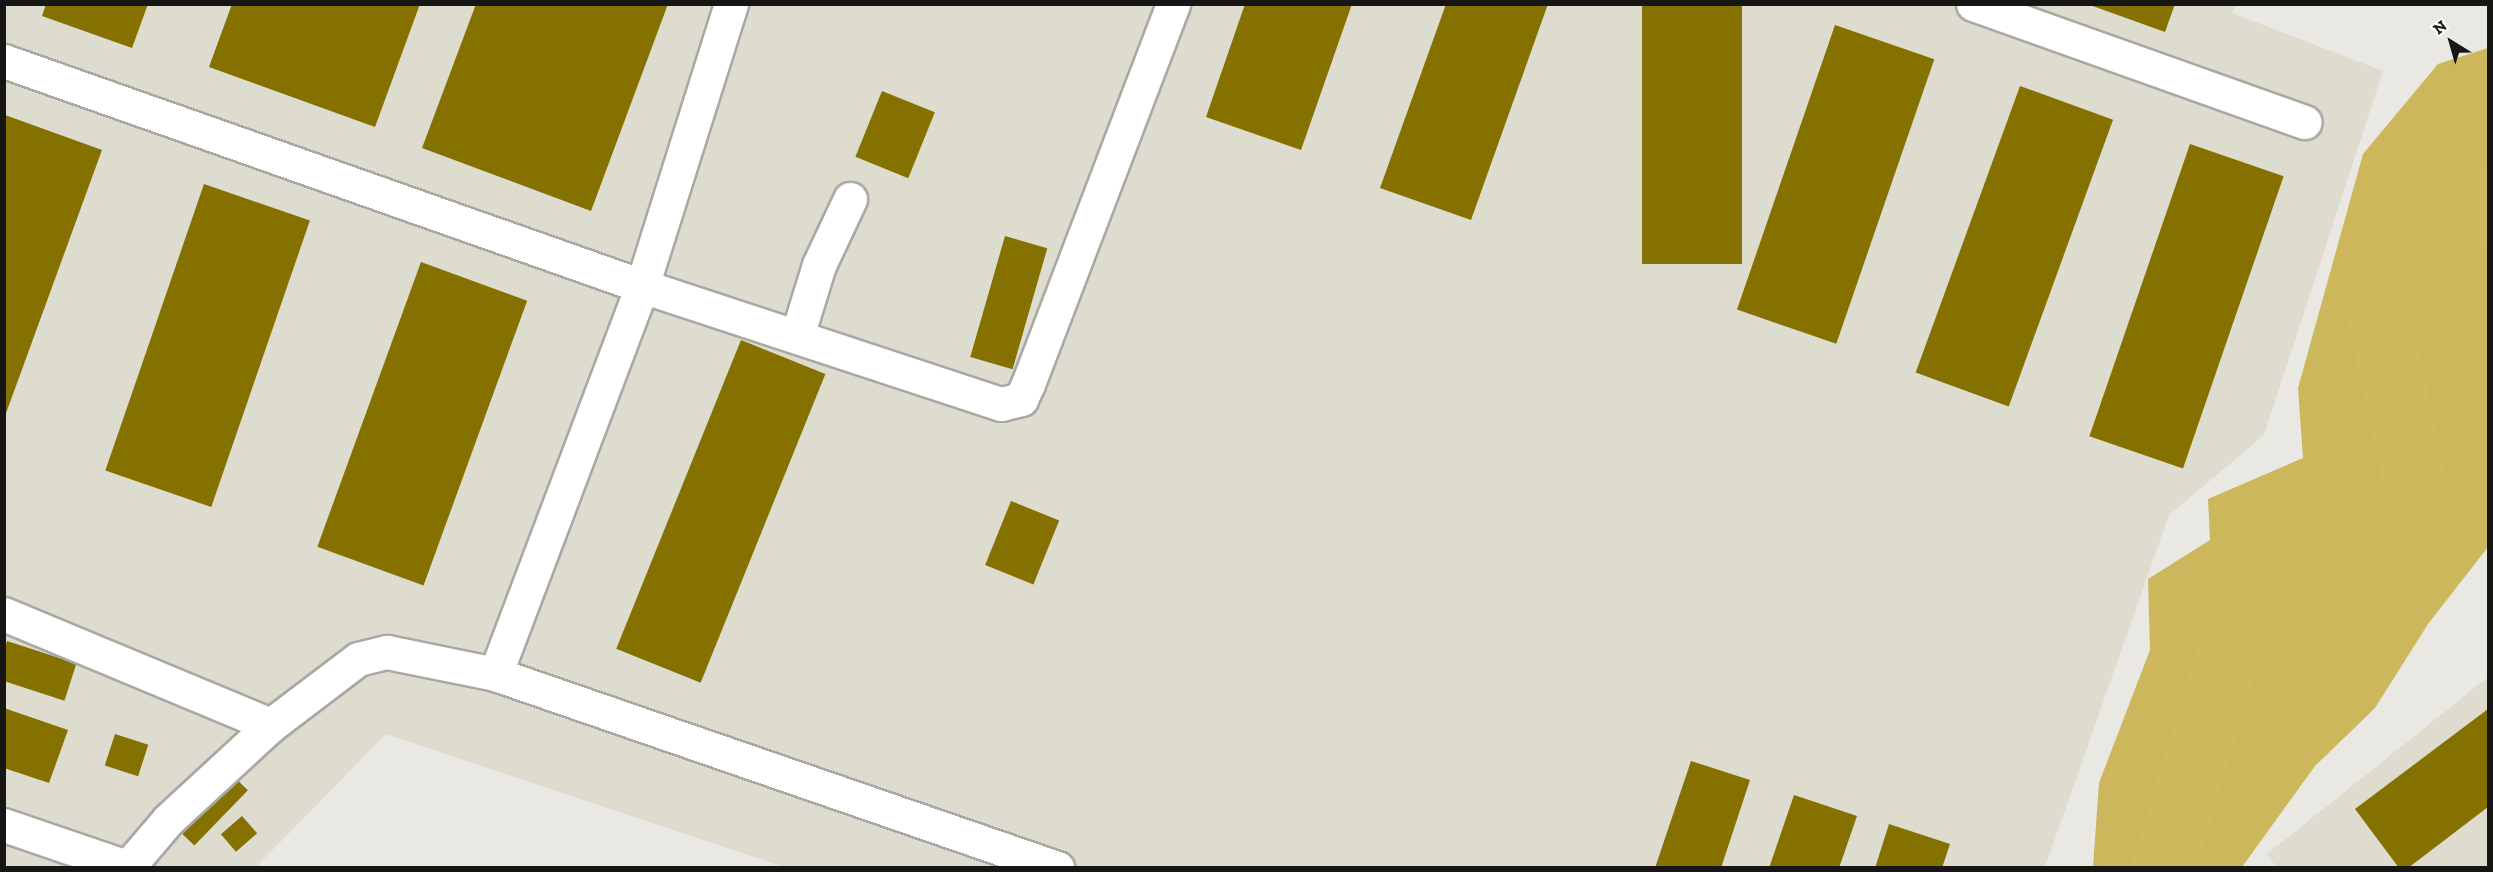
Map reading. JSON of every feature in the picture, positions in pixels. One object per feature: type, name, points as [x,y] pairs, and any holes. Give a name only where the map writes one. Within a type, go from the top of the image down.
[{"type":"lane","points":[[495,674],[642,286],[731,4]]},
{"type":"lane","points":[[4,61],[642,286],[1001,404],[1021,399],[1173,4]]},
{"type":"lane","points":[[1973,4],[2306,122]]},
{"type":"lane","points":[[797,336],[819,265],[850,199]]},
{"type":"lane","points":[[4,614],[271,725]]},
{"type":"lane","points":[[4,825],[127,867],[168,820],[271,725],[358,659],[387,652],[495,674],[1057,867]]},
{"type":"shaded area","points":[[2235,4],[2232,13],[2383,71],[2264,435],[2169,515],[2045,867],[784,867],[386,734],[256,867],[5,868],[5,5]]},
{"type":"shaded area","points":[[2488,48],[2488,547],[2428,624],[2375,708],[2315,766],[2242,867],[2093,867],[2099,783],[2150,650],[2148,579],[2210,540],[2208,499],[2303,458],[2298,388],[2363,154],[2438,64]]},
{"type":"shaded area","points":[[2488,677],[2488,867],[2276,867],[2267,854]]},
{"type":"building","points":[[46,4],[148,4],[132,48],[42,16]]},
{"type":"building","points":[[232,4],[420,4],[375,127],[209,67]]},
{"type":"building","points":[[476,4],[668,4],[591,211],[422,148]]},
{"type":"building","points":[[1245,4],[1352,4],[1301,150],[1206,117]]},
{"type":"building","points":[[1446,4],[1548,4],[1471,220],[1380,188]]},
{"type":"building","points":[[1642,4],[1742,4],[1742,264],[1642,264]]},
{"type":"building","points":[[2087,4],[2175,4],[2165,32]]},
{"type":"building","points":[[1835,25],[1934,59],[1836,344],[1737,310]]},
{"type":"building","points":[[2020,86],[2113,120],[2009,406],[1916,373]]},
{"type":"building","points":[[882,91],[935,112],[908,178],[855,157]]},
{"type":"building","points":[[5,115],[102,150],[5,416]]},
{"type":"building","points":[[2190,144],[2284,176],[2183,468],[2089,436]]},
{"type":"building","points":[[204,184],[310,220],[211,507],[105,470]]},
{"type":"building","points":[[1005,236],[1047,248],[1013,369],[970,357]]},
{"type":"building","points":[[421,262],[527,301],[424,585],[317,547]]},
{"type":"building","points":[[741,340],[825,374],[701,683],[616,649]]},
{"type":"building","points":[[1011,501],[1059,520],[1033,584],[985,565]]},
{"type":"building","points":[[7,641],[76,664],[64,701],[4,681],[4,650]]},
{"type":"building","points":[[4,708],[68,730],[49,783],[4,768]]},
{"type":"building","points":[[2488,709],[2488,807],[2408,868],[2399,868],[2355,809]]},
{"type":"building","points":[[115,734],[148,745],[138,776],[105,765]]},
{"type":"building","points":[[1691,761],[1750,780],[1721,868],[1655,868]]},
{"type":"building","points":[[227,770],[248,790],[194,846],[174,825]]},
{"type":"building","points":[[1794,795],[1857,816],[1839,868],[1769,868]]},
{"type":"building","points":[[242,816],[257,833],[236,852],[221,834]]},
{"type":"building","points":[[1889,824],[1950,844],[1942,868],[1875,868]]},
{"type":"waterway","points":[[2163,868],[2229,654],[2417,492],[2376,303],[2488,204]]}]
